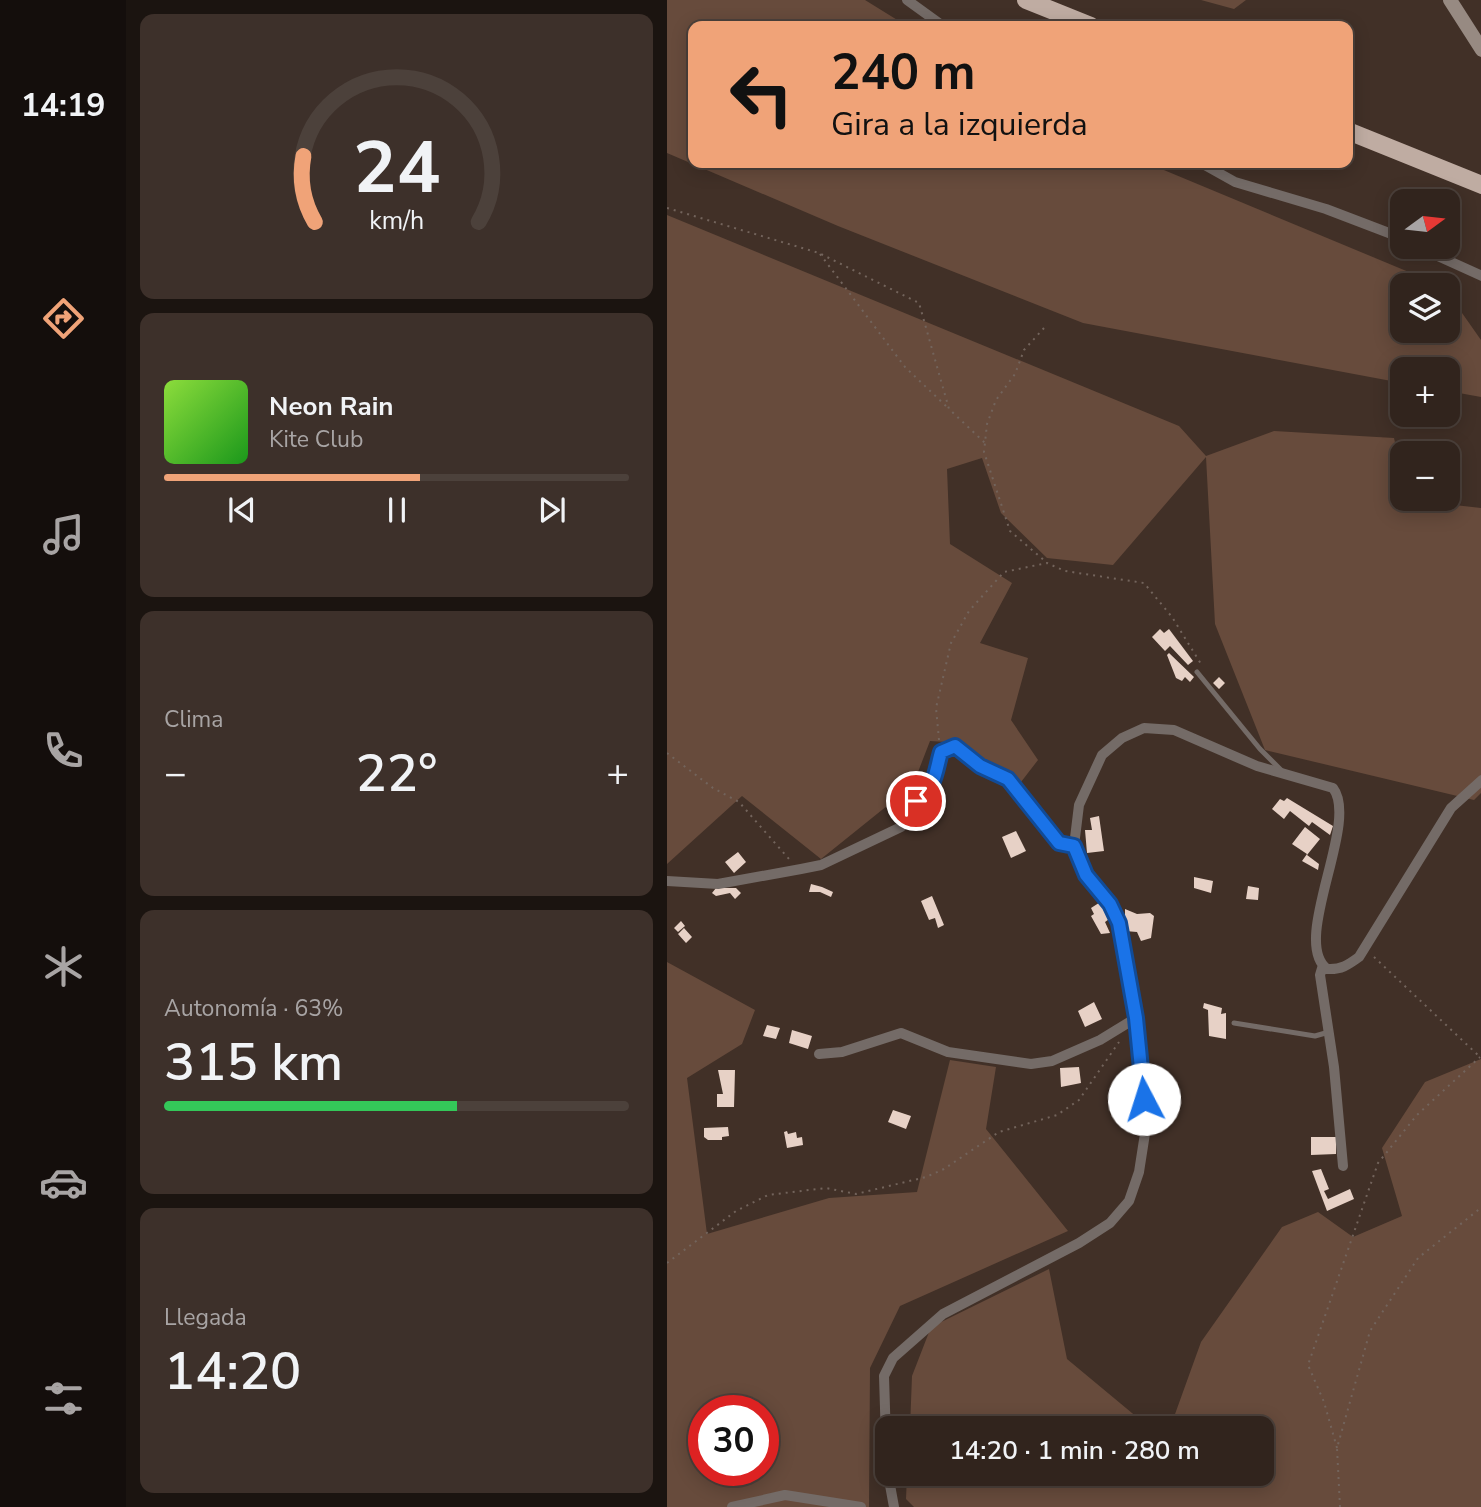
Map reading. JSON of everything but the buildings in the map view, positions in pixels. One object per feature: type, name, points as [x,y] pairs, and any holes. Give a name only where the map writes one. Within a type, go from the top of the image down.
[{"type":"highway","points":[[1026,0],[1078,21]]},
{"type":"highway","points":[[1353,133],[1481,185]]},
{"type":"main road","points":[[1450,0],[1481,50]]},
{"type":"street","points":[[907,0],[936,21]]},
{"type":"street","points":[[1210,168],[1235,182],[1326,209],[1390,233]]},
{"type":"street","points":[[1445,259],[1481,275]]},
{"type":"street","points":[[885,1416],[883,1376],[893,1358],[943,1314],[1079,1243],[1110,1223],[1129,1201],[1139,1172],[1146,1127],[1136,1018],[1119,923],[1110,904],[1086,875],[1074,846],[1079,805],[1102,755],[1122,738],[1144,728],[1174,730],[1287,776],[1333,788],[1341,806],[1322,899],[1318,937],[1323,965],[1320,975],[1329,1032],[1343,1166]]},
{"type":"street","points":[[667,881],[718,884],[801,869],[821,864],[901,827],[916,801],[928,793],[938,776],[941,752],[955,746],[980,766],[1008,779],[1059,843],[1074,846]]},
{"type":"street","points":[[1323,965],[1335,969],[1345,967],[1359,957],[1451,808],[1481,780]]},
{"type":"street","points":[[819,1054],[842,1052],[901,1033],[948,1052],[1031,1064],[1052,1061],[1100,1041],[1136,1018]]},
{"type":"street","points":[[890,1486],[894,1507]]},
{"type":"street","points":[[732,1507],[785,1495],[861,1507]]},
{"type":"lane","points":[[1197,672],[1260,749],[1287,776]]},
{"type":"lane","points":[[1233,1023],[1315,1036],[1329,1032]]},
{"type":"path","points":[[667,208],[819,253],[919,303],[949,409]]},
{"type":"path","points":[[819,253],[905,367],[985,443]]},
{"type":"path","points":[[1044,328],[1024,350],[1015,374],[996,400],[985,443],[984,452],[1010,531],[1047,563],[1065,571],[1144,583],[1198,655],[1208,685]]},
{"type":"path","points":[[941,752],[935,708],[951,643],[969,611],[1004,572],[1047,563]]},
{"type":"path","points":[[667,753],[713,788],[739,802],[780,852],[801,869]]},
{"type":"path","points":[[1340,1507],[1337,1448],[1324,1402],[1308,1365],[1378,1163],[1417,1115],[1481,1056],[1441,1023],[1376,958],[1359,957]]},
{"type":"path","points":[[667,1263],[736,1211],[768,1195],[826,1188],[856,1194],[926,1177],[944,1170],[999,1132],[1057,1115],[1079,1100],[1103,1068],[1119,1043],[1123,1024]]},
{"type":"path","points":[[1337,1448],[1371,1331],[1418,1258],[1481,1207]]},
{"type":"shaded area","points":[[667,0],[865,0],[899,21],[688,21],[688,162],[667,153]]},
{"type":"shaded area","points":[[1201,0],[1246,0],[1234,9]]},
{"type":"shaded area","points":[[702,168],[1159,168],[1411,273],[1390,273],[1390,343],[1460,343],[1460,310],[1481,340],[1481,397],[1460,393],[1460,357],[1390,357],[1390,381],[1083,323],[838,226]]},
{"type":"shaded area","points":[[667,215],[1179,426],[1206,456],[1274,431],[1394,438],[1395,441],[1390,441],[1390,511],[1460,511],[1460,506],[1481,508],[1481,793],[1474,800],[1265,750],[1215,624],[1206,457],[1113,565],[1047,558],[1001,513],[982,458],[947,469],[950,544],[1012,583],[980,643],[1028,658],[1011,720],[1038,760],[1021,782],[986,764],[962,743],[930,741],[913,785],[821,859],[742,796],[667,864]]},
{"type":"shaded area","points":[[667,962],[755,1010],[742,1044],[687,1078],[707,1234],[829,1198],[917,1192],[950,1060],[996,1067],[986,1129],[1068,1231],[900,1306],[870,1368],[869,1507],[667,1507]]},
{"type":"shaded area","points":[[1481,1059],[1481,1507],[914,1507],[906,1499],[907,1486],[1274,1486],[1274,1416],[1174,1416],[1201,1342],[1282,1227],[1318,1212],[1353,1237],[1402,1216],[1382,1148],[1425,1082]]},
{"type":"shaded area","points":[[1049,1269],[1067,1359],[1136,1416],[910,1416],[912,1376],[931,1327]]},
{"type":"route","points":[[916,801],[928,793],[938,776],[941,752],[955,746],[980,766],[1008,779],[1059,843],[1074,846],[1086,875],[1110,904],[1119,923],[1136,1018],[1144,1099]]}]
